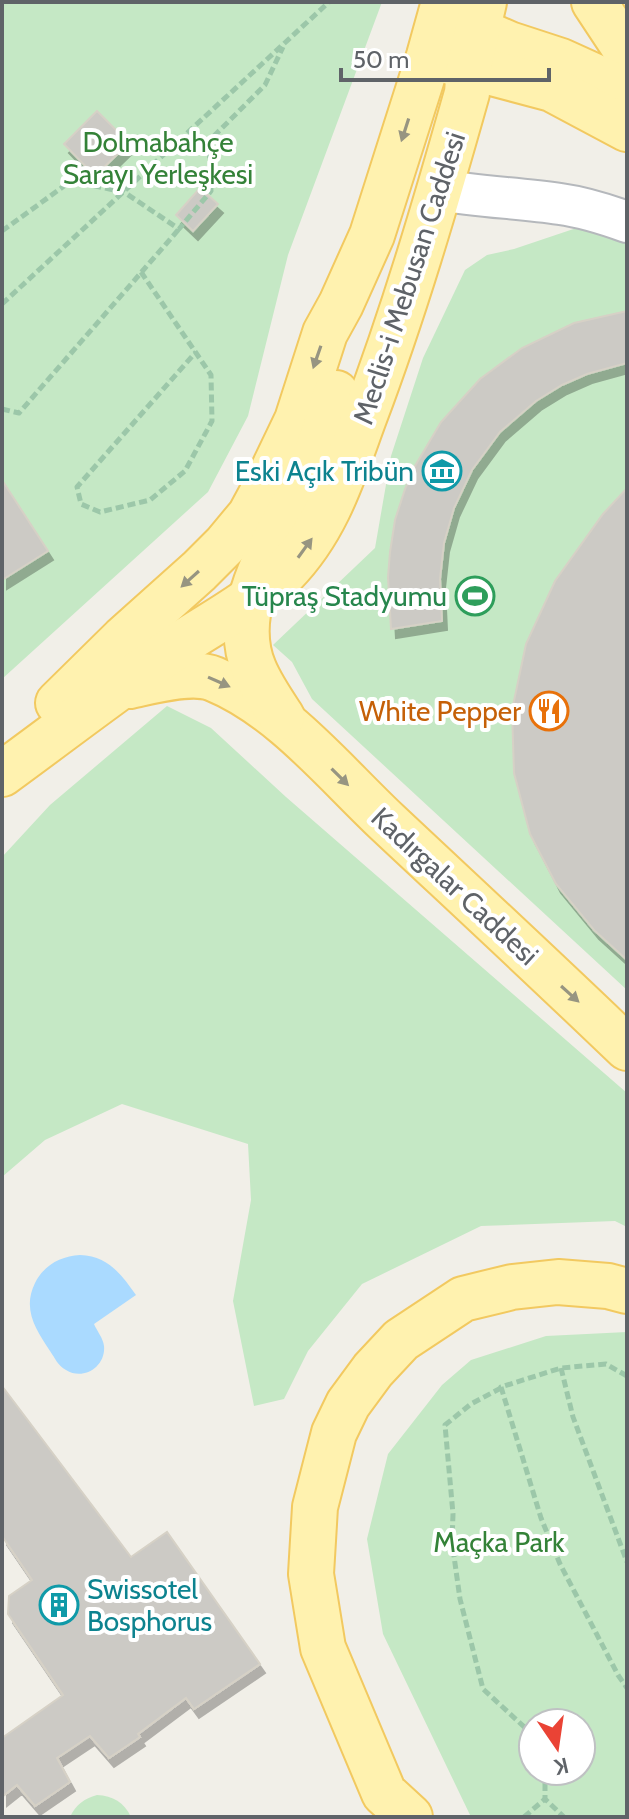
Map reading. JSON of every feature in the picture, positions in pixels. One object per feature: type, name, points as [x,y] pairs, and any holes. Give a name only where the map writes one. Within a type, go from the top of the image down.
[{"type":"main road","points":[[594,2],[627,52]]},
{"type":"main road","points":[[457,29],[561,61],[627,91]]},
{"type":"main road","points":[[457,29],[552,89],[627,129]]},
{"type":"main road","name":"Meclis-i Mebusan Caddesi","points":[[2,774],[116,689],[249,601],[282,576],[308,547],[327,515],[383,369],[440,190],[467,93],[457,29]]},
{"type":"main road","name":"Meclis-i Mebusan Caddesi","points":[[2,774],[67,694],[199,571],[250,515],[297,420],[325,333],[372,235],[457,29]]},
{"type":"main road","points":[[249,601],[266,558],[307,477],[328,420],[359,323],[372,235]]},
{"type":"main road","name":"Kadırgalar Caddesi","points":[[249,601],[247,632],[253,668],[285,722]]},
{"type":"main road","name":"Kadırgalar Caddesi","points":[[116,689],[194,675],[211,677],[285,722],[627,1048]]},
{"type":"main road","points":[[412,1817],[384,1793],[323,1648],[311,1574],[315,1507],[334,1433],[348,1404],[373,1370],[401,1340],[463,1299],[512,1287],[558,1282],[608,1286],[627,1291]]},
{"type":"main road","points":[[412,1817],[409,1784],[354,1660],[336,1589],[335,1538],[345,1470],[361,1430],[380,1402],[414,1366],[468,1325],[518,1307],[567,1302],[613,1307],[627,1312]]},
{"type":"lane","points":[[440,190],[561,204],[627,222]]},
{"type":"path","points":[[2,304],[329,2]]},
{"type":"path","points":[[2,409],[19,413],[211,191],[209,141],[265,85],[285,42]]},
{"type":"path","points":[[2,231],[71,181],[124,192],[179,229]]},
{"type":"path","points":[[141,272],[196,352],[211,375],[212,421],[185,471],[150,500],[100,512],[81,504],[77,487],[196,352]]},
{"type":"path","points":[[517,1720],[483,1689],[460,1599],[452,1542],[453,1514],[445,1425],[471,1404],[501,1388],[561,1368],[606,1364],[627,1376]]},
{"type":"path","points":[[561,1368],[573,1417],[627,1562]]},
{"type":"path","points":[[501,1388],[541,1518],[560,1564],[627,1688]]},
{"type":"path","points":[[545,1787],[545,1799],[564,1817]]},
{"type":"path","points":[[524,1817],[545,1799]]},
{"type":"green space","name":"Dolmabahçe Sarayı Yerleşkesi","points":[[2,2],[382,2],[288,255],[248,416],[208,492],[2,679]]},
{"type":"green space","name":"Tüpraş Stadyumu","points":[[627,211],[627,990],[312,699],[292,662],[273,645],[375,548],[391,456],[423,358],[465,270],[487,255]]},
{"type":"green space","points":[[167,706],[211,728],[286,797],[627,1093],[627,1227],[615,1221],[481,1226],[362,1284],[308,1351],[284,1399],[254,1406],[233,1301],[251,1200],[248,1144],[122,1104],[45,1140],[2,1177],[2,857],[50,805]]},
{"type":"green space","name":"Maçka Park","points":[[627,1332],[627,1817],[471,1817],[383,1634],[367,1539],[388,1454],[442,1385],[471,1360],[546,1336]]},
{"type":"green space","points":[[97,1795],[117,1801],[131,1817],[70,1817],[81,1803]]},
{"type":"water","points":[[80,1255],[106,1263],[119,1273],[136,1295],[94,1324],[103,1343],[104,1354],[92,1370],[79,1374],[66,1370],[57,1362],[32,1319],[30,1302],[35,1283],[48,1266],[66,1257]]},
{"type":"building","points":[[97,111],[129,143],[95,176],[64,144]]},
{"type":"building","points":[[200,188],[218,204],[193,231],[176,215]]},
{"type":"building","name":"Eski Açık Tribün","points":[[627,311],[627,363],[587,374],[536,401],[500,432],[472,470],[454,508],[444,543],[440,579],[442,621],[391,629],[388,577],[395,520],[415,466],[441,422],[480,379],[522,348],[574,323]]},
{"type":"building","points":[[2,480],[48,551],[2,580]]},
{"type":"building","points":[[627,488],[627,960],[594,930],[556,884],[530,834],[514,773],[512,710],[526,644],[555,581],[603,514]]},
{"type":"building","name":"Swissotel Bosphorus","points":[[2,1386],[131,1557],[167,1532],[260,1664],[194,1709],[186,1698],[138,1734],[140,1737],[109,1758],[90,1736],[57,1758],[70,1782],[35,1806],[17,1785],[2,1797],[2,1738],[63,1695],[8,1614],[9,1596],[32,1580],[2,1536]]},
{"type":"place","name":"Eski Açık Tribün","points":[[442,471]]},
{"type":"place","name":"Tüpraş Stadyumu","points":[[475,596]]},
{"type":"place","name":"White Pepper","points":[[549,711]]},
{"type":"place","name":"Swissotel Bosphorus","points":[[59,1605]]}]
